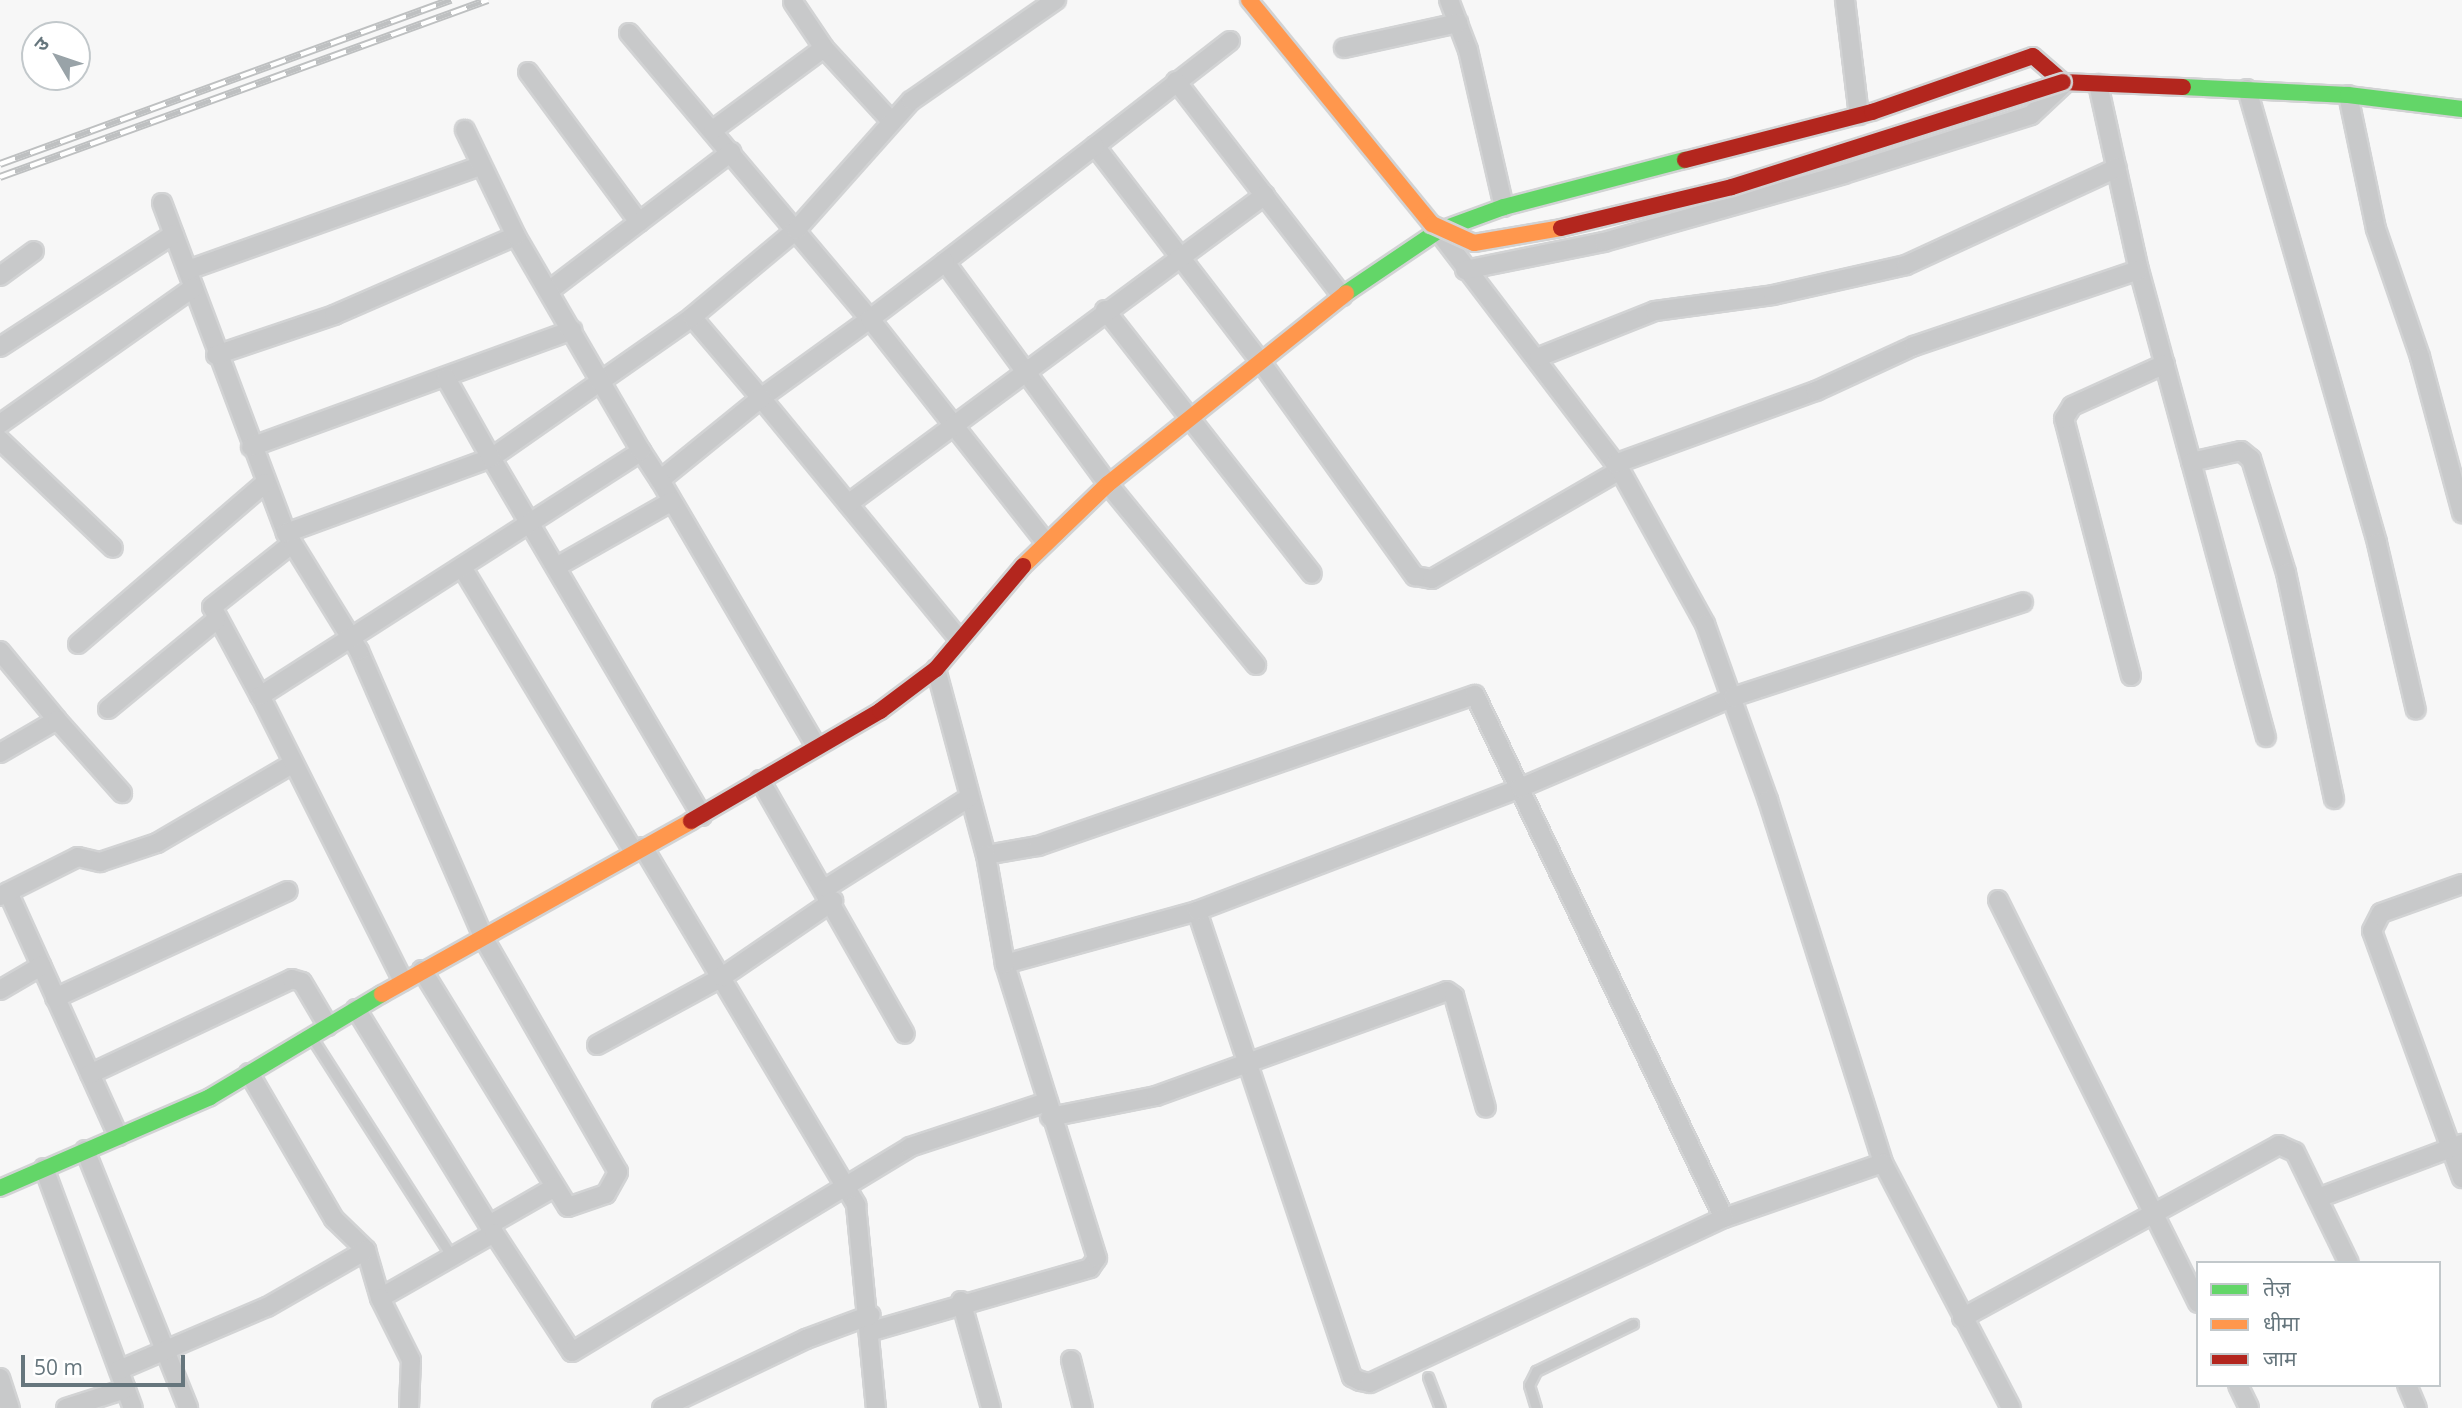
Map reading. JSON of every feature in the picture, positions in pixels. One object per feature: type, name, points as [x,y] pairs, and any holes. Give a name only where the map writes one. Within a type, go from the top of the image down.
[{"type":"street","points":[[403,981],[260,696],[216,620],[214,601],[287,539],[491,458],[692,317],[796,230],[911,101],[1055,0]]},
{"type":"street","points":[[1249,0],[1432,224],[1474,243],[1517,239],[1732,187],[2064,82],[2347,95],[2462,109]]},
{"type":"street","points":[[1449,0],[1458,23],[1504,207]]},
{"type":"street","points":[[1845,0],[1859,115]]},
{"type":"street","points":[[793,2],[824,48],[892,122]]},
{"type":"street","points":[[1344,48],[1458,23]]},
{"type":"street","points":[[629,33],[870,319],[1045,541]]},
{"type":"street","points":[[660,480],[761,398],[945,262],[1230,41]]},
{"type":"street","points":[[713,130],[824,48]]},
{"type":"street","points":[[0,1188],[210,1097],[422,970],[485,940],[880,710],[936,669],[959,639],[1005,593],[1045,541],[1108,484],[1342,296],[1438,231],[1504,207],[1859,115],[2032,55],[2064,82]]},
{"type":"street","points":[[528,72],[639,222]]},
{"type":"street","points":[[1176,81],[1342,296]]},
{"type":"street","points":[[1465,270],[1604,242],[1956,139],[2031,115],[2064,82]]},
{"type":"street","points":[[2098,83],[2139,270],[2266,737]]},
{"type":"street","points":[[2247,89],[2377,543],[2416,710]]},
{"type":"street","points":[[2347,95],[2370,205],[2420,357],[2462,513]]},
{"type":"street","points":[[465,130],[516,236],[816,746]]},
{"type":"street","points":[[1095,146],[1261,362],[1422,580],[1618,467],[1816,391],[1914,346],[2139,270]]},
{"type":"street","points":[[550,290],[731,152]]},
{"type":"street","points":[[0,424],[191,279],[480,166]]},
{"type":"street","points":[[1539,357],[1655,311],[1758,298],[1906,265],[2117,168]]},
{"type":"street","points":[[848,505],[1024,369],[1265,195]]},
{"type":"street","points":[[162,203],[216,355],[287,539],[351,637],[485,940],[618,1172],[606,1194],[574,1208],[555,1187],[422,970]]},
{"type":"street","points":[[1438,231],[1465,270],[1539,357],[1618,467],[1705,624],[1733,696],[1883,1163],[2011,1408]]},
{"type":"street","points":[[0,348],[174,234]]},
{"type":"street","points":[[216,355],[334,315],[516,236]]},
{"type":"street","points":[[0,276],[34,251]]},
{"type":"street","points":[[945,262],[1108,484],[1256,665]]},
{"type":"street","points":[[1105,310],[1186,419],[1311,574]]},
{"type":"street","points":[[692,317],[959,639]]},
{"type":"street","points":[[251,447],[572,331]]},
{"type":"street","points":[[2131,676],[2064,419],[2073,406],[2165,364]]},
{"type":"street","points":[[446,378],[702,816]]},
{"type":"street","points":[[0,440],[113,548]]},
{"type":"street","points":[[260,696],[641,451]]},
{"type":"street","points":[[2191,462],[2241,451],[2251,459],[2286,573],[2334,799]]},
{"type":"street","points":[[78,644],[265,483]]},
{"type":"street","points":[[556,568],[672,501]]},
{"type":"street","points":[[462,567],[638,850],[722,977],[846,1182],[856,1205],[871,1323],[876,1408]]},
{"type":"street","points":[[1004,964],[1197,911],[1520,788],[1733,696],[2023,602]]},
{"type":"street","points":[[108,709],[216,620]]},
{"type":"street","points":[[0,651],[122,793]]},
{"type":"street","points":[[663,1408],[806,1339],[961,1301],[1094,1264],[1097,1258],[1047,1110],[1004,964],[986,855],[936,669]]},
{"type":"street","points":[[986,855],[1038,846],[1471,695],[1479,698],[1724,1218]]},
{"type":"street","points":[[0,753],[57,720]]},
{"type":"street","points":[[118,1136],[41,967],[4,894],[78,857],[100,862],[157,843],[292,764]]},
{"type":"street","points":[[760,780],[830,895],[905,1034]]},
{"type":"street","points":[[597,1045],[722,977],[830,895],[970,797]]},
{"type":"street","points":[[2462,884],[2381,913],[2372,931],[2457,1147],[2462,1178]]},
{"type":"street","points":[[55,998],[288,891]]},
{"type":"street","points":[[1998,900],[2196,1299]]},
{"type":"street","points":[[1197,911],[1352,1377],[1360,1381],[1370,1383],[1724,1218],[1883,1163]]},
{"type":"street","points":[[0,990],[41,967]]},
{"type":"street","points":[[90,1074],[292,978],[302,982],[328,1026]]},
{"type":"street","points":[[356,1009],[491,1229],[572,1352],[846,1182],[911,1147],[1047,1110],[1156,1096],[1246,1060],[1447,990],[1454,996],[1486,1108]]},
{"type":"street","points":[[249,1073],[334,1219],[366,1250],[380,1298],[411,1360],[409,1408]]},
{"type":"street","points":[[1962,1318],[2153,1210],[2284,1145],[2295,1152],[2348,1261]]},
{"type":"street","points":[[2318,1198],[2457,1147]]},
{"type":"street","points":[[85,1150],[188,1408]]},
{"type":"street","points":[[44,1168],[133,1408]]},
{"type":"street","points":[[380,1298],[452,1257],[555,1187]]},
{"type":"street","points":[[119,1370],[267,1307],[366,1250]]},
{"type":"street","points":[[961,1301],[991,1408]]},
{"type":"street","points":[[1071,1360],[1083,1408]]},
{"type":"street","points":[[0,1378],[10,1408]]},
{"type":"street","points":[[2239,1387],[2249,1408]]},
{"type":"street","points":[[2408,1387],[2417,1408]]},
{"type":"street","points":[[66,1408],[126,1389]]},
{"type":"lane","points":[[311,1036],[452,1257]]},
{"type":"lane","points":[[1536,1408],[1529,1385],[1535,1371],[1633,1324]]},
{"type":"lane","points":[[1428,1377],[1440,1408]]},
{"type":"railway","points":[[0,164],[451,0]]},
{"type":"railway","points":[[0,177],[488,0]]},
{"type":"traffic: fast","points":[[2183,87],[2348,95],[2462,109]]},
{"type":"traffic: fast","points":[[1346,293],[1438,231],[1504,207],[1685,160]]},
{"type":"traffic: fast","points":[[0,1188],[210,1097],[382,994]]},
{"type":"traffic: slow","points":[[1249,0],[1432,224],[1474,243],[1561,228]]},
{"type":"traffic: slow","points":[[1023,566],[1108,484],[1346,293]]},
{"type":"traffic: slow","points":[[382,994],[691,821]]},
{"type":"traffic: jam","points":[[1685,160],[1872,112],[2033,56],[2063,82],[2183,87]]},
{"type":"traffic: jam","points":[[1561,228],[1732,187],[2063,82]]},
{"type":"traffic: jam","points":[[691,821],[880,711],[936,669],[1023,566]]}]
